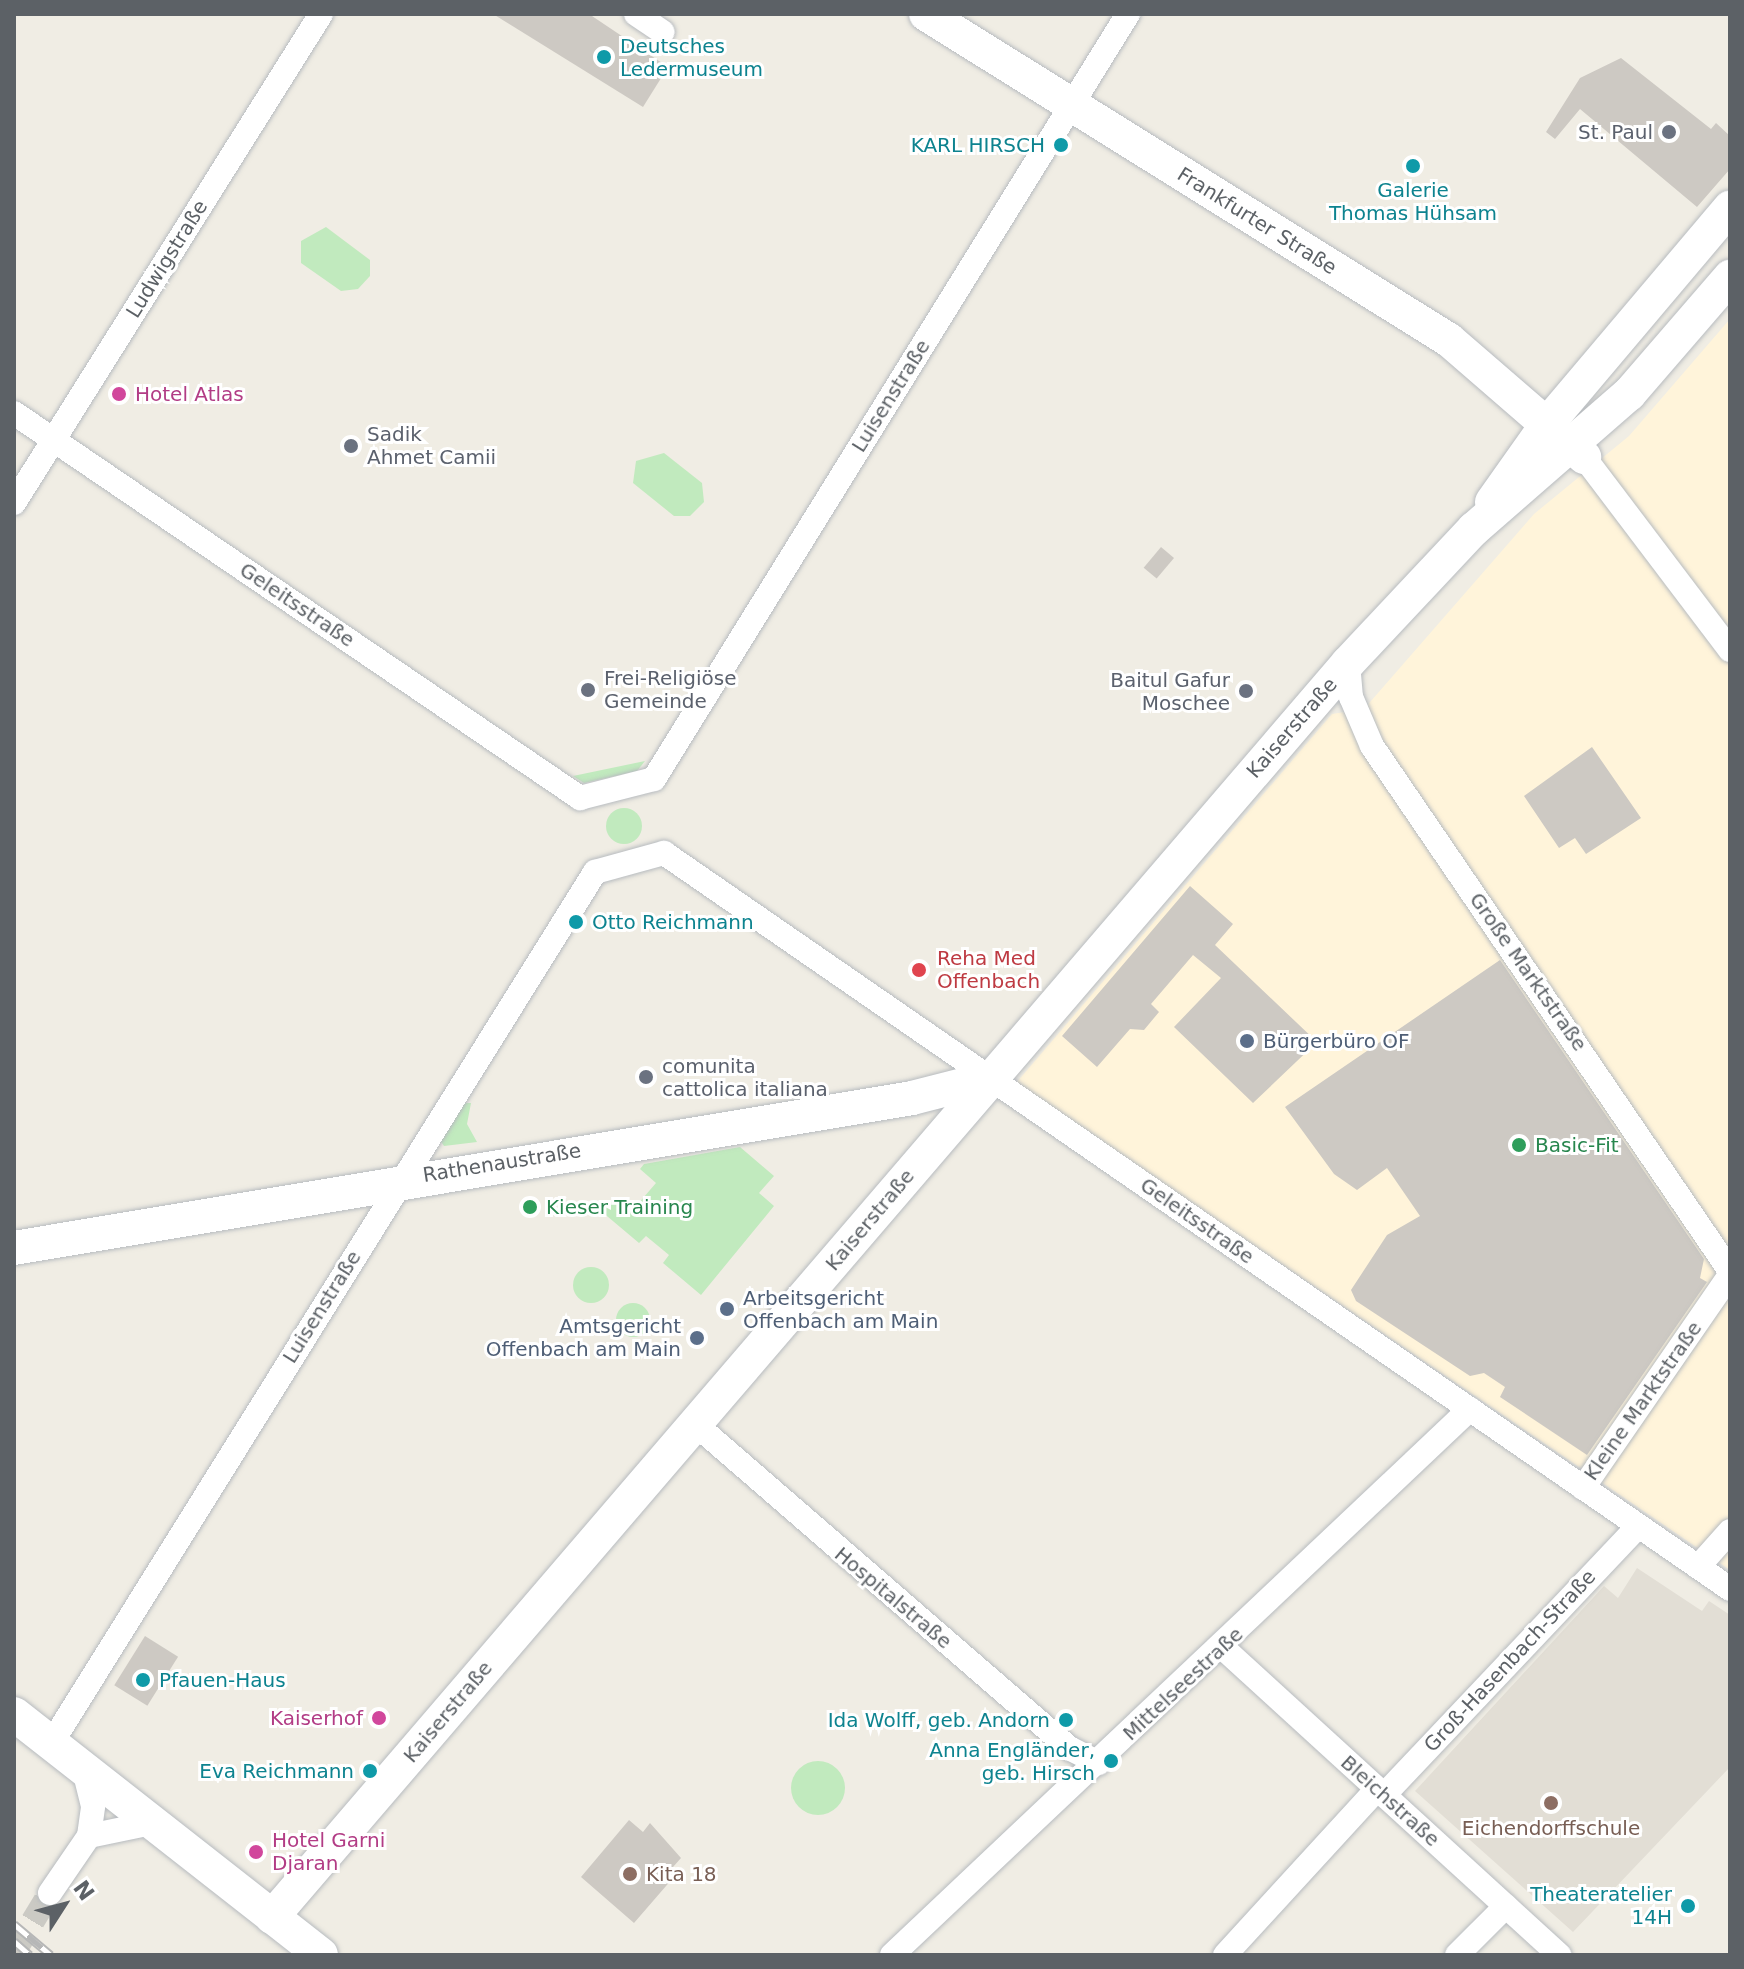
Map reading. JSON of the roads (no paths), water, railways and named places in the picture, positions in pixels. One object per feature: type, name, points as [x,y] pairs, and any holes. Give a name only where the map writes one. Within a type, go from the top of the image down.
[{"type":"main road","name":"Frankfurter Straße","points":[[926,14],[1449,340],[1578,452]]},
{"type":"main road","name":"Kaiserstraße","points":[[272,1917],[1348,663],[1474,529],[1548,423],[1730,208]]},
{"type":"main road","points":[[1699,245],[1705,261],[1730,275]]},
{"type":"main road","name":"Kaiserstraße","points":[[1474,529],[1578,452],[1730,275]]},
{"type":"main road","name":"Rathenaustraße","points":[[14,1248],[399,1180],[912,1098],[990,1078]]},
{"type":"main road","points":[[14,1714],[321,1955]]},
{"type":"street","name":"Ludwigstraße","points":[[14,503],[321,14]]},
{"type":"street","points":[[636,14],[663,32]]},
{"type":"street","name":"Luisenstraße","points":[[580,798],[654,779],[1128,14]]},
{"type":"street","name":"Geleitsstraße","points":[[14,413],[580,798]]},
{"type":"street","name":"Frankfurter Straße","points":[[1578,452],[1730,650]]},
{"type":"street","name":"Große Marktstraße","points":[[1348,663],[1351,697],[1372,746],[1730,1273]]},
{"type":"street","name":"Geleitsstraße","points":[[595,872],[664,853],[1730,1589]]},
{"type":"street","name":"Luisenstraße","points":[[51,1744],[399,1180],[595,872]]},
{"type":"street","name":"Kleine Marktstraße","points":[[1574,1481],[1730,1273]]},
{"type":"street","name":"Mittelseestraße","points":[[892,1955],[1222,1647],[1470,1409]]},
{"type":"street","name":"Hospitalstraße","points":[[694,1423],[1071,1749],[1099,1763]]},
{"type":"street","name":"Groß-Hasenbach-Straße","points":[[1225,1955],[1637,1527]]},
{"type":"street","points":[[1698,1567],[1730,1531]]},
{"type":"street","name":"Bleichstraße","points":[[1222,1647],[1559,1955]]},
{"type":"street","points":[[50,1893],[89,1836],[93,1806],[84,1769]]},
{"type":"street","points":[[89,1836],[152,1823]]},
{"type":"street","points":[[1457,1955],[1506,1906]]},
{"type":"tunnel","points":[[14,1952],[50,1893]]},
{"type":"railway","points":[[14,1924],[51,1955]]},
{"type":"railway","points":[[14,1941],[30,1955]]},
{"type":"place","name":"Deutsches Ledermuseum","points":[[604,57]]},
{"type":"place","name":"St. Paul","points":[[1669,132]]},
{"type":"place","name":"KARL HIRSCH","points":[[1061,145]]},
{"type":"place","name":"Galerie Thomas Hühsam","points":[[1413,166]]},
{"type":"place","name":"Hotel Atlas","points":[[119,394]]},
{"type":"place","name":"Sadik Ahmet Camii","points":[[351,446]]},
{"type":"place","name":"Frei-Religiöse Gemeinde","points":[[588,690]]},
{"type":"place","name":"Baitul Gafur Moschee","points":[[1246,691]]},
{"type":"place","name":"Otto Reichmann","points":[[576,922]]},
{"type":"place","name":"Reha Med Offenbach","points":[[919,970]]},
{"type":"place","name":"Bürgerbüro OF","points":[[1247,1041]]},
{"type":"place","name":"comunita cattolica italiana","points":[[646,1077]]},
{"type":"place","name":"Basic-Fit","points":[[1519,1145]]},
{"type":"place","name":"Kieser Training","points":[[530,1207]]},
{"type":"place","name":"Arbeitsgericht Offenbach am Main","points":[[727,1309]]},
{"type":"place","name":"Amtsgericht Offenbach am Main","points":[[697,1338]]},
{"type":"place","name":"Pfauen-Haus","points":[[143,1680]]},
{"type":"place","name":"Kaiserhof","points":[[379,1718]]},
{"type":"place","name":"Ida Wolff, geb. Andorn","points":[[1066,1720]]},
{"type":"place","name":"Anna Engländer, geb. Hirsch","points":[[1111,1761]]},
{"type":"place","name":"Eva Reichmann","points":[[370,1771]]},
{"type":"place","name":"Eichendorffschule","points":[[1551,1803]]},
{"type":"place","name":"Hotel Garni Djaran","points":[[256,1852]]},
{"type":"place","name":"Kita 18","points":[[630,1874]]},
{"type":"place","name":"Theateratelier 14H","points":[[1688,1906]]}]
